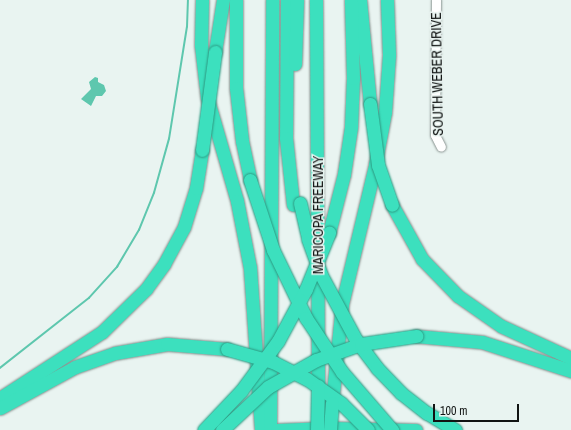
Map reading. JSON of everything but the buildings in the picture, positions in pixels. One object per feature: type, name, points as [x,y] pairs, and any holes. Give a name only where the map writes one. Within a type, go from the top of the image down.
[{"type":"highway","points":[[202,0],[200,45],[207,97],[237,201],[250,262],[270,430]]},
{"type":"highway","points":[[0,398],[102,332],[146,289],[170,255],[187,217],[202,150],[223,0]]},
{"type":"highway","points":[[236,0],[236,88],[242,141],[250,180],[273,250],[306,318],[342,372],[392,430]]},
{"type":"highway","points":[[261,430],[264,386],[272,0]]},
{"type":"highway","points":[[290,0],[293,139],[300,203],[321,275],[356,340],[377,368],[401,393],[427,413],[455,430]]},
{"type":"highway","points":[[290,0],[288,172],[298,228],[312,270],[336,322],[366,365],[398,399],[441,430]]},
{"type":"highway","name":"MARICOPA FREEWAY","points":[[316,0],[317,430]]},
{"type":"highway","points":[[204,430],[248,382],[278,341],[306,289],[329,233],[342,186],[351,127],[353,72],[351,0]]},
{"type":"highway","points":[[360,0],[370,104],[378,165],[392,205],[419,254],[458,296],[501,326],[571,358]]},
{"type":"highway","points":[[330,430],[342,304],[375,165],[385,112],[389,55],[387,0]]},
{"type":"highway","points":[[222,430],[260,394],[316,360],[361,344],[416,336],[453,337],[482,342],[571,371]]},
{"type":"highway","points":[[0,408],[75,367],[125,350],[178,344],[227,349],[273,362],[303,377],[337,400],[368,430]]},
{"type":"highway","points":[[277,430],[302,428],[416,430]]},
{"type":"street","name":"SOUTH WEBER DRIVE","points":[[436,0],[435,135],[441,147]]},
{"type":"shaded area","points":[[95,77],[98,78],[98,82],[104,85],[106,91],[102,96],[96,96],[91,106],[81,99],[91,89],[89,82]]},
{"type":"waterway","points":[[0,368],[89,298],[117,267],[139,230],[154,193],[169,139],[187,27],[188,0]]}]
